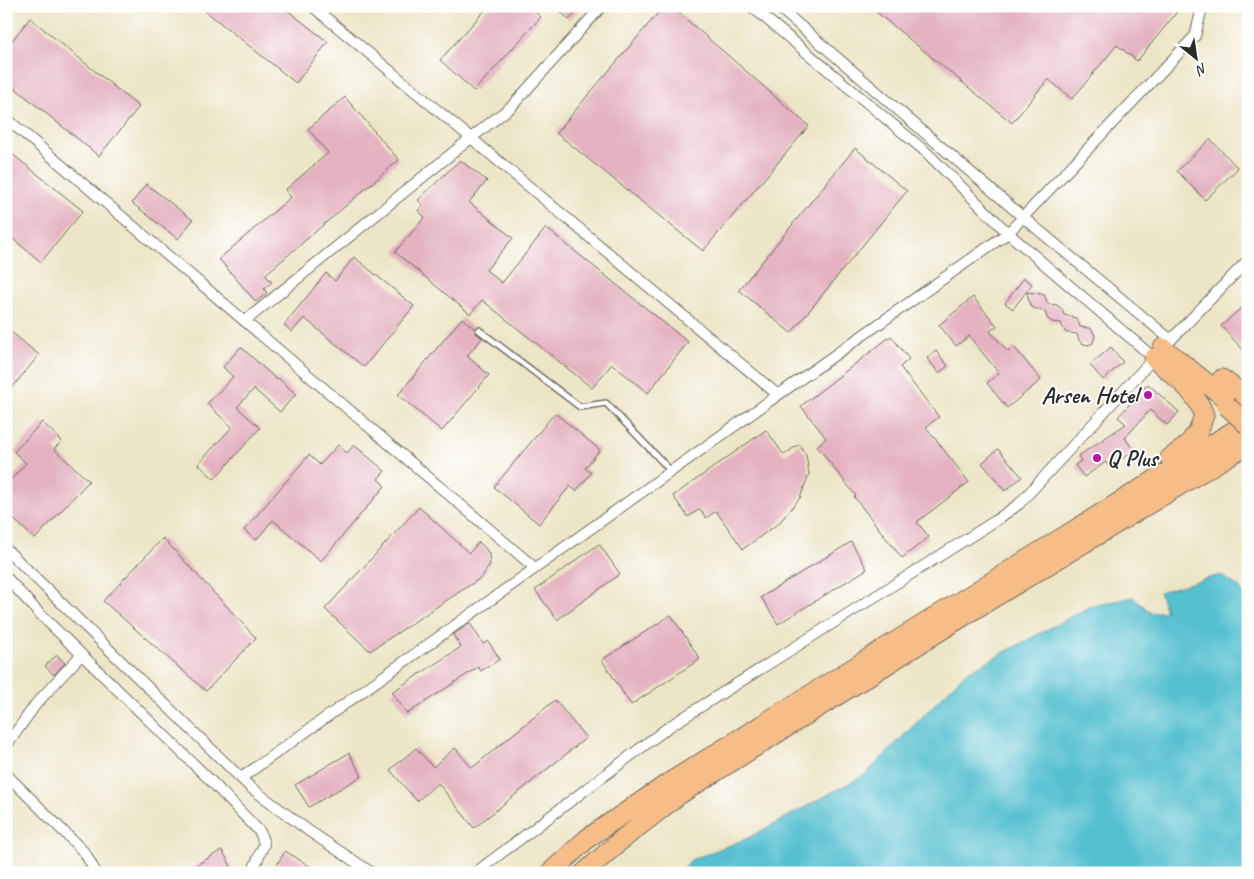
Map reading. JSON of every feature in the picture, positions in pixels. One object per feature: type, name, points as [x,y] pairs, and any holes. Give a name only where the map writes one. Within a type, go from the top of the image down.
[{"type":"highway","points":[[1162,350],[1235,401],[1248,416]]},
{"type":"highway","points":[[1040,550],[1100,501],[1187,446],[1199,430],[1204,415],[1197,399],[1162,350]]},
{"type":"highway","points":[[550,873],[588,838],[667,784],[1040,550],[1248,423],[1235,401]]},
{"type":"highway","points":[[584,873],[620,841],[680,794],[978,606],[1248,444]]},
{"type":"street","points":[[312,6],[778,395]]},
{"type":"street","points":[[246,321],[512,106],[602,6]]},
{"type":"street","points":[[751,6],[926,152],[1008,234],[1162,350]]},
{"type":"street","points":[[778,6],[1024,218],[1162,350]]},
{"type":"street","points":[[241,778],[778,395],[1008,234],[1195,36],[1201,6]]},
{"type":"street","points":[[6,118],[535,568]]},
{"type":"street","points":[[475,873],[670,726],[970,537],[1019,504],[1248,260]]},
{"type":"street","points":[[6,549],[250,787],[309,831],[372,873]]},
{"type":"street","points":[[6,576],[38,612],[211,781],[260,832],[264,844],[252,873]]},
{"type":"street","points":[[6,746],[36,704],[81,655]]},
{"type":"street","points":[[6,774],[85,853],[96,873]]},
{"type":"lane","points":[[479,330],[580,407],[606,403],[671,471]]},
{"type":"water","points":[[1220,575],[1239,587],[1248,601],[1248,873],[680,873],[691,860],[748,838],[866,774],[964,674],[1089,607],[1133,597],[1151,613],[1166,611],[1159,592]]},
{"type":"building","points":[[199,6],[282,6],[328,42],[296,83]]},
{"type":"building","points":[[489,6],[529,6],[541,17],[474,91],[440,60]]},
{"type":"building","points":[[555,6],[582,6],[569,20]]},
{"type":"building","points":[[664,6],[671,6],[809,126],[703,251],[556,133]]},
{"type":"building","points":[[869,6],[1170,6],[1177,12],[1137,61],[1117,45],[1072,99],[1048,79],[1012,123]]},
{"type":"building","points":[[30,18],[139,107],[99,156],[6,81],[6,48]]},
{"type":"building","points":[[345,97],[399,160],[265,275],[272,282],[264,289],[267,293],[256,302],[219,259],[291,197],[285,190],[328,153],[308,129]]},
{"type":"building","points":[[1210,139],[1238,168],[1205,200],[1177,171]]},
{"type":"building","points":[[855,148],[907,191],[791,333],[739,290]]},
{"type":"building","points":[[6,149],[83,211],[41,262],[6,233]]},
{"type":"building","points":[[460,160],[487,181],[469,202],[513,238],[486,270],[502,283],[546,228],[688,342],[648,393],[612,364],[592,388],[482,300],[470,314],[395,252],[425,217],[418,211],[423,205],[418,200]]},
{"type":"building","points":[[146,184],[193,220],[178,239],[132,203]]},
{"type":"building","points":[[354,257],[414,306],[364,367],[304,318],[292,332],[284,325],[326,273],[335,281]]},
{"type":"building","points":[[1024,278],[1032,284],[1013,309],[1005,303]]},
{"type":"building","points":[[1027,292],[1044,295],[1048,304],[1057,305],[1062,309],[1064,315],[1076,318],[1080,327],[1092,330],[1095,336],[1093,343],[1088,345],[1081,343],[1077,334],[1065,332],[1061,323],[1052,322],[1047,318],[1045,311],[1030,306]]},
{"type":"building","points":[[973,297],[997,326],[990,331],[1008,352],[1014,347],[1041,380],[1007,408],[987,383],[999,373],[969,336],[956,346],[939,325]]},
{"type":"building","points":[[1248,302],[1248,355],[1221,326]]},
{"type":"building","points":[[462,318],[482,338],[467,356],[489,375],[442,431],[398,395]]},
{"type":"building","points":[[10,331],[39,355],[6,395],[6,335]]},
{"type":"building","points":[[891,336],[909,359],[900,367],[939,417],[926,427],[969,482],[917,522],[929,537],[902,558],[817,446],[826,438],[801,406]]},
{"type":"building","points":[[241,347],[277,380],[278,378],[296,394],[280,412],[254,389],[237,407],[260,428],[214,479],[198,464],[232,427],[207,404],[233,377],[223,367]]},
{"type":"building","points":[[1111,347],[1123,362],[1103,380],[1090,365]]},
{"type":"building","points":[[936,351],[948,366],[939,373],[927,358]]},
{"type":"building","points":[[1148,384],[1179,412],[1167,425],[1150,410],[1125,438],[1134,451],[1109,467],[1106,462],[1084,477],[1075,465],[1081,461],[1078,456],[1126,424],[1118,417]]},
{"type":"building","points":[[555,413],[600,450],[585,468],[591,473],[576,491],[570,486],[539,524],[494,487]]},
{"type":"building","points":[[42,422],[62,441],[54,449],[89,481],[35,539],[6,512],[6,485],[26,463],[14,452]]},
{"type":"building","points":[[766,430],[784,455],[799,444],[806,455],[809,474],[800,498],[779,523],[743,549],[716,511],[706,518],[700,509],[688,517],[673,496]]},
{"type":"building","points":[[338,445],[347,453],[354,445],[385,471],[378,479],[385,486],[321,561],[273,520],[256,540],[244,530],[309,455],[320,465]]},
{"type":"building","points":[[998,449],[1022,477],[1005,491],[982,463]]},
{"type":"building","points":[[419,507],[469,553],[479,542],[489,554],[490,564],[482,577],[370,651],[325,609]]},
{"type":"building","points":[[163,538],[256,638],[206,691],[103,601]]},
{"type":"building","points":[[851,542],[867,569],[778,624],[761,597]]},
{"type":"building","points":[[599,544],[620,574],[557,620],[535,590]]},
{"type":"building","points":[[671,615],[700,659],[631,705],[602,660]]},
{"type":"building","points":[[470,623],[483,644],[488,641],[500,659],[481,671],[478,667],[407,714],[392,692],[461,647],[453,635]]},
{"type":"building","points":[[57,655],[65,663],[54,675],[45,666]]},
{"type":"building","points":[[555,700],[586,738],[474,828],[438,783],[417,801],[390,770],[416,748],[433,767],[455,748],[472,768]]},
{"type":"building","points":[[349,753],[362,776],[309,807],[295,785]]},
{"type":"building","points":[[222,850],[232,868],[224,873],[183,873]]},
{"type":"building","points":[[285,851],[321,873],[272,873]]},
{"type":"place","name":"Arsen Hotel","points":[[1148,395]]},
{"type":"place","name":"Q Plus","points":[[1097,458]]}]
